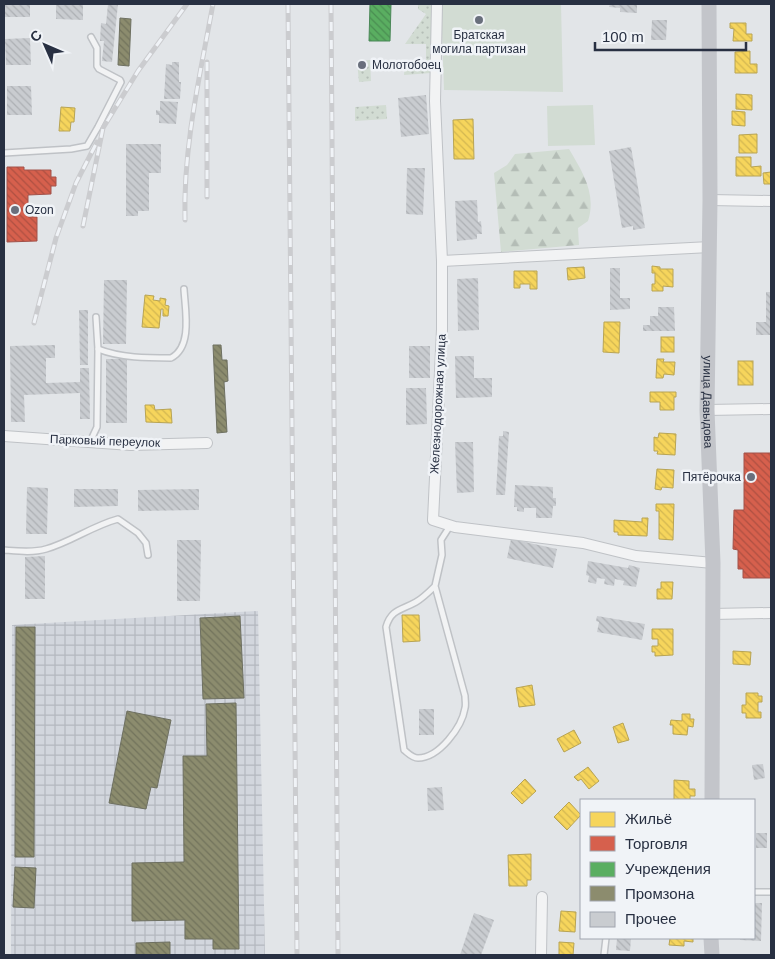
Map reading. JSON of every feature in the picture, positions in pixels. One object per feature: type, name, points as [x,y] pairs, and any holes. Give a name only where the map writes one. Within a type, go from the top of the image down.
[{"type":"main road","name":"улица Давыдова","points":[[709,4],[710,247],[707,410],[713,563],[712,799]]},
{"type":"main road","points":[[712,939],[712,955]]},
{"type":"street","name":"Железнодорожная улица","points":[[437,4],[435,101],[442,261],[442,329],[433,520],[450,525],[583,543],[636,556],[713,563]]},
{"type":"street","points":[[710,200],[771,201]]},
{"type":"street","points":[[442,261],[710,247]]},
{"type":"street","points":[[707,410],[771,409]]},
{"type":"street","name":"Парковый переулок","points":[[4,436],[131,445],[207,442]]},
{"type":"street","points":[[712,614],[771,613]]},
{"type":"street","points":[[541,955],[542,897]]},
{"type":"lane","points":[[4,153],[71,149],[87,146],[121,82],[115,76],[99,70],[97,66],[97,48],[91,37]]},
{"type":"lane","points":[[98,349],[108,353],[134,357],[171,358],[176,355],[186,334],[184,289]]},
{"type":"lane","points":[[90,442],[97,427],[98,349],[96,317]]},
{"type":"lane","points":[[4,550],[45,550],[103,523],[118,519],[138,533],[146,543],[148,554]]},
{"type":"lane","points":[[436,586],[418,601],[396,611],[389,618],[386,627],[404,750],[412,756],[419,758],[433,753],[448,742],[458,727],[465,709],[465,696],[436,586],[442,555],[441,540],[450,525]]},
{"type":"lane","points":[[755,892],[771,892]]},
{"type":"lane","points":[[604,955],[606,939]]},
{"type":"shaded area","points":[[258,611],[265,955],[11,955],[12,625]]},
{"type":"green space","points":[[418,4],[431,4],[431,73],[404,75],[405,63],[426,62],[426,44],[405,44],[426,14],[418,9]]},
{"type":"green space","points":[[441,4],[561,4],[563,92],[444,90]]},
{"type":"green space","points":[[370,60],[371,81],[359,82],[357,61]]},
{"type":"green space","points":[[386,105],[387,119],[355,121],[355,107]]},
{"type":"green space","points":[[593,105],[595,145],[548,146],[547,106]]},
{"type":"green space","points":[[569,149],[587,183],[591,201],[588,221],[578,228],[579,245],[501,252],[494,173],[507,165],[515,154]]},
{"type":"building: Жильё","points":[[730,23],[746,23],[746,34],[752,34],[752,41],[733,41],[734,29],[730,28]]},
{"type":"building: Жильё","points":[[750,51],[750,64],[757,64],[757,73],[735,73],[735,52]]},
{"type":"building: Жильё","points":[[736,94],[752,95],[752,110],[736,109]]},
{"type":"building: Жильё","points":[[61,107],[75,108],[74,122],[71,122],[70,131],[59,131]]},
{"type":"building: Жильё","points":[[732,111],[745,112],[745,126],[732,125]]},
{"type":"building: Жильё","points":[[473,119],[474,159],[454,159],[453,120]]},
{"type":"building: Жильё","points":[[757,134],[757,153],[739,153],[739,135]]},
{"type":"building: Жильё","points":[[736,157],[751,157],[751,167],[761,166],[761,176],[736,176]]},
{"type":"building: Жильё","points":[[771,172],[771,184],[764,184],[763,173]]},
{"type":"building: Жильё","points":[[652,266],[660,267],[660,269],[673,269],[673,287],[663,286],[663,291],[652,291],[652,284],[655,284],[655,273],[652,273]]},
{"type":"building: Жильё","points":[[584,267],[585,278],[568,280],[567,268]]},
{"type":"building: Жильё","points":[[514,271],[537,271],[537,289],[530,289],[530,284],[520,284],[520,288],[514,288]]},
{"type":"building: Жильё","points":[[145,295],[154,296],[153,300],[160,301],[160,298],[166,299],[165,305],[169,306],[168,316],[163,316],[163,309],[161,309],[159,328],[142,327]]},
{"type":"building: Жильё","points":[[604,322],[620,322],[619,353],[603,352]]},
{"type":"building: Жильё","points":[[661,337],[674,337],[674,352],[661,352]]},
{"type":"building: Жильё","points":[[657,359],[664,359],[663,362],[675,362],[674,375],[664,374],[663,378],[656,378]]},
{"type":"building: Жильё","points":[[738,361],[753,361],[753,385],[738,385]]},
{"type":"building: Жильё","points":[[650,392],[676,392],[674,410],[660,410],[660,402],[650,402]]},
{"type":"building: Жильё","points":[[145,405],[154,405],[155,410],[171,409],[172,423],[146,422]]},
{"type":"building: Жильё","points":[[659,433],[676,434],[675,455],[657,454],[658,451],[654,451],[654,437],[658,438]]},
{"type":"building: Жильё","points":[[657,469],[674,470],[673,488],[662,487],[661,490],[655,489]]},
{"type":"building: Жильё","points":[[656,504],[674,504],[673,540],[659,539],[659,511],[656,511]]},
{"type":"building: Жильё","points":[[642,518],[648,518],[647,536],[618,535],[618,532],[614,532],[614,520],[642,522]]},
{"type":"building: Жильё","points":[[661,582],[673,582],[672,599],[657,599],[657,589],[661,589]]},
{"type":"building: Жильё","points":[[402,615],[419,615],[420,641],[403,642]]},
{"type":"building: Жильё","points":[[652,629],[673,629],[673,655],[655,656],[655,652],[652,652],[652,646],[658,646],[658,639],[652,639]]},
{"type":"building: Жильё","points":[[733,651],[751,652],[750,665],[733,664]]},
{"type":"building: Жильё","points":[[532,685],[535,705],[519,707],[516,688]]},
{"type":"building: Жильё","points":[[746,693],[758,693],[758,696],[762,696],[762,702],[758,702],[758,712],[761,712],[761,718],[746,718],[746,713],[742,713],[742,705],[746,705]]},
{"type":"building: Жильё","points":[[682,714],[690,714],[690,719],[694,719],[693,727],[688,726],[687,735],[673,734],[673,725],[670,725],[671,720],[682,721]]},
{"type":"building: Жильё","points":[[623,723],[629,740],[618,743],[613,727]]},
{"type":"building: Жильё","points":[[574,730],[581,743],[564,752],[557,739]]},
{"type":"building: Жильё","points":[[588,767],[599,781],[589,789],[581,779],[578,781],[574,777]]},
{"type":"building: Жильё","points":[[525,779],[536,791],[522,804],[511,793]]},
{"type":"building: Жильё","points":[[674,780],[689,781],[689,789],[695,789],[695,796],[690,796],[690,799],[674,799]]},
{"type":"building: Жильё","points":[[569,802],[580,814],[567,830],[554,817]]},
{"type":"building: Жильё","points":[[531,854],[531,880],[527,880],[527,886],[509,886],[508,855]]},
{"type":"building: Жильё","points":[[561,911],[576,912],[575,932],[559,931]]},
{"type":"building: Жильё","points":[[670,939],[693,939],[693,942],[684,941],[684,946],[669,945]]},
{"type":"building: Жильё","points":[[559,942],[574,943],[573,955],[559,955]]},
{"type":"building: Торговля","points":[[7,167],[24,167],[24,170],[51,170],[51,177],[56,177],[56,186],[51,186],[51,194],[28,195],[28,217],[37,217],[37,241],[7,242]]},
{"type":"building: Торговля","points":[[744,453],[771,453],[771,578],[743,578],[743,569],[738,569],[738,550],[733,549],[734,510],[744,510]]},
{"type":"building: Учреждения","points":[[370,4],[391,4],[390,41],[369,41]]},
{"type":"building: Промзона","points":[[120,18],[131,19],[129,66],[118,65]]},
{"type":"building: Промзона","points":[[213,345],[221,345],[222,360],[227,360],[228,381],[224,382],[227,432],[217,433]]},
{"type":"building: Промзона","points":[[240,616],[244,698],[203,699],[200,618]]},
{"type":"building: Промзона","points":[[16,627],[35,627],[34,857],[15,857]]},
{"type":"building: Промзона","points":[[236,703],[239,949],[213,949],[213,939],[185,939],[185,920],[132,921],[132,863],[184,862],[183,756],[207,756],[206,704]]},
{"type":"building: Промзона","points":[[127,711],[171,720],[157,788],[151,787],[146,809],[109,803]]},
{"type":"building: Промзона","points":[[15,867],[36,868],[34,908],[13,907]]},
{"type":"building: Промзона","points":[[170,942],[170,955],[136,955],[136,943]]},
{"type":"building: Прочее","points":[[5,4],[30,4],[30,17],[5,17]]},
{"type":"building: Прочее","points":[[56,4],[83,4],[83,20],[56,19]]},
{"type":"building: Прочее","points":[[108,4],[118,4],[112,62],[102,61],[104,41],[100,41],[101,23],[106,24]]},
{"type":"building: Прочее","points":[[610,4],[637,4],[637,13],[620,12],[620,8],[609,7]]},
{"type":"building: Прочее","points":[[652,20],[667,20],[666,40],[651,40]]},
{"type":"building: Прочее","points":[[30,38],[31,65],[6,65],[5,39]]},
{"type":"building: Прочее","points":[[172,62],[179,62],[180,99],[164,99],[166,64],[172,65]]},
{"type":"building: Прочее","points":[[7,86],[31,86],[32,115],[7,115]]},
{"type":"building: Прочее","points":[[426,95],[429,134],[401,137],[398,98]]},
{"type":"building: Прочее","points":[[160,101],[178,102],[176,124],[159,123],[159,115],[156,115],[156,110],[160,111]]},
{"type":"building: Прочее","points":[[126,144],[161,144],[161,173],[149,173],[149,211],[138,211],[138,216],[126,216]]},
{"type":"building: Прочее","points":[[631,147],[645,228],[633,230],[633,226],[622,228],[609,151]]},
{"type":"building: Прочее","points":[[407,168],[425,168],[423,215],[406,214]]},
{"type":"building: Прочее","points":[[477,200],[478,222],[481,221],[482,234],[477,234],[477,239],[457,241],[455,201]]},
{"type":"building: Прочее","points":[[610,268],[620,268],[620,298],[630,298],[630,309],[610,310]]},
{"type":"building: Прочее","points":[[478,278],[479,330],[458,331],[457,279]]},
{"type":"building: Прочее","points":[[104,280],[127,280],[126,344],[103,344]]},
{"type":"building: Прочее","points":[[766,292],[771,292],[771,335],[756,335],[756,322],[766,322]]},
{"type":"building: Прочее","points":[[658,307],[674,307],[675,331],[643,331],[643,325],[650,325],[650,316],[658,316]]},
{"type":"building: Прочее","points":[[79,310],[88,310],[88,365],[80,365]]},
{"type":"building: Прочее","points":[[55,345],[55,358],[46,358],[46,383],[80,382],[80,368],[89,368],[90,419],[80,419],[80,393],[24,395],[25,422],[11,422],[10,346]]},
{"type":"building: Прочее","points":[[409,346],[430,346],[430,378],[409,378]]},
{"type":"building: Прочее","points":[[455,356],[474,356],[474,378],[492,378],[492,397],[456,398]]},
{"type":"building: Прочее","points":[[106,359],[127,359],[127,423],[106,423]]},
{"type":"building: Прочее","points":[[406,388],[426,388],[427,424],[406,425]]},
{"type":"building: Прочее","points":[[503,431],[509,432],[505,495],[496,495],[499,436],[503,436]]},
{"type":"building: Прочее","points":[[455,442],[473,442],[474,492],[457,493]]},
{"type":"building: Прочее","points":[[515,485],[553,487],[553,498],[556,498],[556,506],[553,506],[552,518],[536,518],[536,508],[524,508],[524,512],[517,511],[517,507],[514,507]]},
{"type":"building: Прочее","points":[[27,487],[48,488],[47,534],[26,534]]},
{"type":"building: Прочее","points":[[74,489],[118,489],[118,506],[74,507]]},
{"type":"building: Прочее","points":[[199,489],[199,510],[138,511],[138,490]]},
{"type":"building: Прочее","points":[[511,539],[557,549],[553,568],[507,558]]},
{"type":"building: Прочее","points":[[177,540],[201,540],[200,601],[177,601]]},
{"type":"building: Прочее","points":[[45,556],[45,599],[25,599],[25,557]]},
{"type":"building: Прочее","points":[[588,561],[628,568],[629,565],[640,568],[636,587],[623,585],[624,581],[615,579],[614,586],[604,584],[605,579],[597,578],[596,584],[588,582],[589,576],[586,575]]},
{"type":"building: Прочее","points":[[597,616],[645,624],[642,640],[597,632],[599,622],[596,621]]},
{"type":"building: Прочее","points":[[419,709],[434,709],[434,735],[419,735]]},
{"type":"building: Прочее","points":[[763,764],[765,778],[754,780],[752,765]]},
{"type":"building: Прочее","points":[[442,787],[444,810],[428,811],[427,788]]},
{"type":"building: Прочее","points":[[756,833],[767,833],[767,848],[756,848]]},
{"type":"building: Прочее","points":[[755,903],[762,903],[761,941],[740,940],[755,939]]},
{"type":"building: Прочее","points":[[474,913],[494,920],[481,955],[460,955]]},
{"type":"building: Прочее","points":[[617,939],[631,939],[630,951],[616,950]]},
{"type":"railway","points":[[83,226],[103,128],[138,71],[187,4]]},
{"type":"railway","points":[[185,220],[185,193],[190,138],[213,4]]},
{"type":"railway","points":[[288,4],[297,955]]},
{"type":"railway","points":[[331,4],[338,955]]},
{"type":"railway","points":[[207,62],[207,197]]},
{"type":"railway","points":[[34,323],[56,238],[76,183],[97,142]]},
{"type":"place","name":"Братская могила партизан","points":[[479,20]]},
{"type":"place","name":"Молотобоец","points":[[362,65]]},
{"type":"place","name":"Ozon","points":[[15,210]]},
{"type":"place","name":"Пятёрочка","points":[[751,477]]}]
